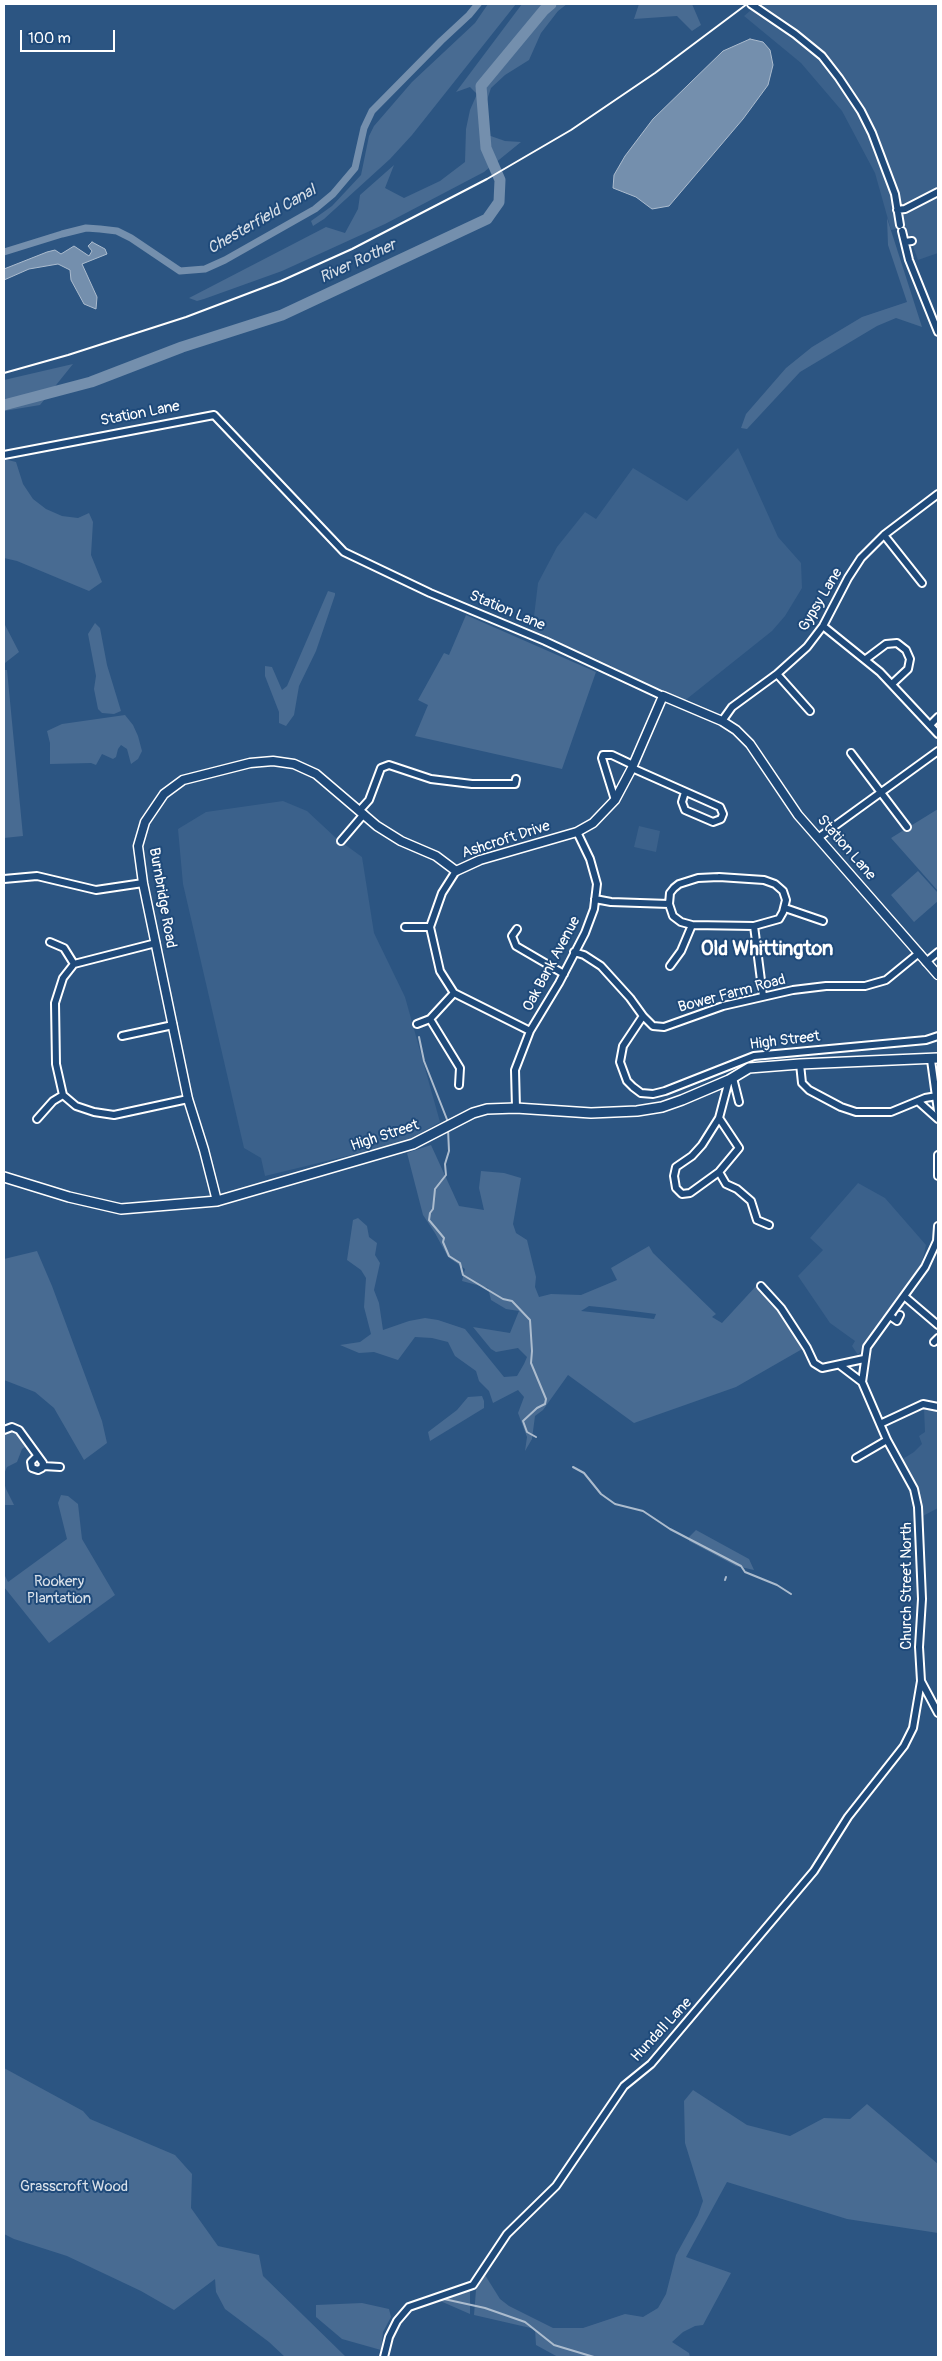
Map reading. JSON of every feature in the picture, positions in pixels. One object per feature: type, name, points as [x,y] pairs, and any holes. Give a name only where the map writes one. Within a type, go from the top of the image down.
[{"type":"main road","name":"High Street","points":[[4,1177],[69,1197],[121,1209],[217,1201],[413,1144],[473,1113],[487,1110],[516,1108],[591,1113],[637,1111],[669,1104],[731,1079],[749,1068],[800,1064],[935,1059]]},
{"type":"street","points":[[751,4],[796,34],[822,56],[840,78],[861,111],[872,133],[895,194],[905,242],[938,332]]},
{"type":"street","points":[[897,210],[905,210],[938,192]]},
{"type":"street","points":[[905,242],[912,241]]},
{"type":"street","name":"Station Lane","points":[[4,455],[214,415],[344,552],[430,593],[722,721],[736,730],[750,744],[779,788],[818,838],[938,975]]},
{"type":"street","name":"Gypsy Lane","points":[[722,721],[732,707],[777,674],[807,647],[824,626],[853,571],[862,558],[884,535],[938,494]]},
{"type":"street","points":[[884,535],[922,583]]},
{"type":"street","points":[[824,626],[892,684],[938,734]]},
{"type":"street","points":[[866,660],[886,644],[897,643],[906,650],[910,659],[908,669],[892,684]]},
{"type":"street","points":[[777,674],[810,711]]},
{"type":"street","name":"Ashcroft Drive","points":[[430,927],[442,893],[456,871],[480,860],[577,832],[592,823],[615,800],[663,696]]},
{"type":"street","points":[[930,725],[938,717]]},
{"type":"street","points":[[818,838],[938,751]]},
{"type":"street","points":[[851,753],[883,792],[907,827]]},
{"type":"street","points":[[615,800],[602,758],[604,755],[612,754],[685,792],[720,806],[723,814],[721,819],[713,822],[685,810],[682,802],[685,792]]},
{"type":"street","name":"Burnbridge Road","points":[[217,1201],[188,1099],[143,883],[138,846],[145,822],[164,794],[183,780],[250,763],[272,761],[294,764],[316,774],[401,841],[436,856],[456,871]]},
{"type":"street","points":[[341,841],[369,800],[381,768],[389,764],[424,777],[472,784],[515,784],[516,779]]},
{"type":"street","name":"Oak Bank Avenue","points":[[516,1108],[515,1070],[530,1031],[564,974],[585,933],[595,899],[597,884],[590,859],[577,832]]},
{"type":"street","points":[[4,879],[37,876],[96,890],[143,883]]},
{"type":"street","points":[[727,877],[764,880],[775,884],[783,891],[786,900],[785,908],[779,919],[754,926],[681,922],[673,916],[668,904],[670,893],[679,884],[698,878],[727,877]]},
{"type":"street","points":[[595,899],[611,902],[668,904]]},
{"type":"street","points":[[785,908],[822,922]]},
{"type":"street","points":[[670,966],[681,951],[692,924]]},
{"type":"street","points":[[754,926],[763,996]]},
{"type":"street","points":[[405,927],[430,927],[440,971],[454,993],[530,1031]]},
{"type":"street","points":[[517,929],[512,936],[516,946],[564,974]]},
{"type":"street","points":[[50,942],[64,948],[74,964]]},
{"type":"street","points":[[156,943],[74,964],[63,978],[55,1003],[56,1064],[63,1095],[76,1106],[94,1112],[114,1115],[188,1099]]},
{"type":"street","name":"Bower Farm Road","points":[[574,952],[584,955],[601,966],[653,1026],[664,1027],[723,1006],[763,996],[826,986],[866,986],[886,980],[919,953]]},
{"type":"street","points":[[926,962],[938,952]]},
{"type":"street","points":[[417,1024],[430,1019],[454,993]]},
{"type":"street","name":"High Street","points":[[643,1016],[623,1046],[620,1062],[627,1080],[633,1087],[641,1093],[653,1094],[754,1056],[926,1040],[938,1036]]},
{"type":"street","points":[[430,1019],[460,1068],[459,1085]]},
{"type":"street","points":[[122,1036],[173,1025]]},
{"type":"street","points":[[935,1059],[938,1111]]},
{"type":"street","name":"High Street","points":[[800,1064],[802,1083],[809,1090],[841,1107],[856,1112],[891,1112],[925,1098],[937,1096]]},
{"type":"street","points":[[731,1079],[739,1102]]},
{"type":"street","points":[[719,1118],[739,1148],[719,1172],[690,1193],[682,1194],[676,1188],[674,1176],[676,1167],[702,1146],[719,1118],[731,1079]]},
{"type":"street","points":[[37,1118],[53,1101],[63,1095]]},
{"type":"street","points":[[918,1102],[938,1119]]},
{"type":"street","points":[[938,1155],[938,1176]]},
{"type":"street","points":[[719,1172],[726,1184],[752,1201],[757,1220],[769,1225]]},
{"type":"street","name":"Church Street North","points":[[921,1681],[919,1647],[922,1599],[918,1507],[914,1489],[887,1440],[862,1382],[867,1347],[929,1260],[937,1241],[938,1226]]},
{"type":"street","points":[[761,1286],[781,1308],[807,1348],[814,1363],[822,1368],[841,1366],[864,1359]]},
{"type":"street","points":[[904,1296],[938,1325]]},
{"type":"street","points":[[890,1316],[897,1321],[900,1314]]},
{"type":"street","points":[[841,1366],[862,1382]]},
{"type":"street","points":[[880,1424],[923,1404],[938,1407]]},
{"type":"street","points":[[4,1430],[12,1428],[19,1430],[43,1463],[43,1466]]},
{"type":"street","points":[[856,1458],[887,1440]]},
{"type":"street","points":[[37,1456],[31,1462],[32,1468],[38,1470],[43,1466],[60,1467]]},
{"type":"street","points":[[921,1681],[933,1701],[938,1714]]},
{"type":"street","name":"Hundall Lane","points":[[384,2357],[389,2337],[397,2321],[409,2307],[473,2285],[507,2234],[556,2186],[624,2086],[651,2064],[814,1871],[848,1817],[904,1746],[913,1728],[921,1681]]},
{"type":"shaded area","points":[[758,4],[938,4],[938,253],[918,260],[906,227],[891,230],[875,173],[842,111],[801,63],[744,16]]},
{"type":"shaded area","points":[[750,39],[763,42],[770,50],[773,65],[768,85],[743,119],[669,206],[652,209],[636,197],[613,188],[614,175],[625,156],[653,119],[723,51]]},
{"type":"shaded area","points":[[92,242],[105,249],[107,254],[82,264],[97,297],[96,309],[84,304],[71,280],[70,270],[58,264],[29,269],[4,280],[4,269],[47,252],[55,250],[61,254],[74,246],[89,256],[92,251],[88,246]]},
{"type":"shaded area","points":[[738,448],[778,537],[801,563],[802,588],[785,616],[772,631],[683,702],[532,633],[538,583],[557,547],[585,512],[596,519],[633,468],[687,501]]},
{"type":"shaded area","points":[[283,801],[307,811],[336,838],[362,857],[374,933],[405,997],[440,1122],[405,1142],[265,1176],[261,1158],[244,1148],[183,884],[178,829],[206,812]]},
{"type":"shaded area","points":[[639,826],[660,831],[656,852],[634,847]]},
{"type":"shaded area","points":[[858,1183],[885,1198],[926,1245],[922,1262],[906,1288],[858,1355],[852,1346],[855,1341],[830,1323],[798,1276],[823,1250],[810,1238]]},
{"type":"shaded area","points":[[924,1409],[938,1409],[938,1508],[921,1517],[921,1499],[901,1460],[914,1452],[922,1444],[919,1436],[925,1432]]},
{"type":"green space","points":[[488,4],[516,4],[412,135],[390,159],[324,219],[313,226],[311,221],[332,206],[361,175],[369,136],[374,126],[412,82],[475,23]]},
{"type":"green space","points":[[522,4],[567,4],[558,11],[541,33],[529,60],[505,75],[491,88],[484,109],[485,134],[505,141],[521,142],[484,172],[385,224],[282,271],[204,299],[197,301],[189,298],[326,227],[345,233],[358,209],[360,195],[394,165],[385,188],[404,198],[440,181],[465,162],[466,129],[470,110],[477,94],[470,87],[456,92]]},
{"type":"green space","points":[[639,4],[692,4],[701,25],[692,31],[677,16],[634,19]]},
{"type":"green space","points":[[887,218],[922,327],[896,318],[877,326],[800,372],[747,429],[741,428],[746,414],[786,368],[812,347],[862,317],[907,302],[888,245]]},
{"type":"green space","points":[[73,364],[40,405],[4,411],[4,380]]},
{"type":"green space","points":[[4,459],[16,462],[23,484],[33,499],[46,509],[62,516],[78,518],[89,513],[93,522],[91,555],[102,582],[89,591],[17,561],[4,558]]},
{"type":"green space","points":[[328,591],[335,593],[335,595],[316,651],[299,686],[294,715],[286,726],[279,723],[279,712],[265,676],[265,666],[272,667],[282,690],[287,686]]},
{"type":"green space","points":[[466,615],[596,672],[562,769],[415,736],[428,705],[418,700],[444,653],[449,655]]},
{"type":"green space","points":[[4,623],[19,652],[5,663],[4,662]]},
{"type":"green space","points":[[95,623],[100,628],[107,665],[121,711],[114,714],[102,713],[98,709],[94,689],[96,676],[88,634]]},
{"type":"green space","points":[[4,670],[7,670],[23,836],[4,838]]},
{"type":"green space","points":[[125,715],[133,725],[142,751],[138,759],[131,764],[127,749],[121,745],[116,757],[113,759],[102,754],[96,765],[91,763],[50,764],[50,743],[47,731],[62,724]]},
{"type":"green space","points":[[938,809],[938,891],[891,838]]},
{"type":"green space","points":[[918,871],[938,893],[938,901],[914,922],[891,895]]},
{"type":"green space","points":[[431,1145],[459,1206],[484,1210],[479,1188],[481,1171],[504,1173],[521,1178],[513,1224],[516,1233],[527,1240],[536,1277],[535,1287],[539,1297],[551,1294],[581,1295],[617,1280],[611,1268],[649,1246],[653,1253],[716,1314],[712,1317],[722,1323],[757,1285],[777,1308],[804,1348],[736,1387],[634,1423],[568,1375],[543,1410],[535,1416],[532,1439],[525,1451],[527,1437],[518,1413],[524,1397],[518,1390],[493,1403],[489,1391],[479,1381],[476,1371],[455,1356],[448,1342],[432,1338],[415,1337],[398,1360],[374,1352],[359,1353],[340,1345],[360,1342],[371,1334],[364,1307],[366,1278],[361,1270],[347,1260],[353,1220],[358,1218],[367,1226],[369,1237],[377,1243],[375,1255],[380,1263],[374,1290],[379,1303],[383,1330],[409,1321],[425,1318],[438,1320],[465,1329],[504,1377],[517,1376],[527,1357],[518,1348],[496,1352],[491,1349],[473,1327],[510,1333],[519,1311],[506,1309],[491,1300],[488,1288],[462,1281],[465,1269],[448,1257],[423,1215],[407,1153]],"holes":[[[589,1306],[656,1314],[654,1319],[581,1311]]]},
{"type":"green space","points":[[37,1251],[52,1286],[102,1421],[107,1443],[84,1460],[54,1408],[35,1392],[4,1380],[4,1259]]},
{"type":"green space","points":[[482,1396],[484,1408],[430,1441],[428,1432],[457,1410],[468,1397]]},
{"type":"green space","points":[[10,1431],[19,1433],[28,1445],[22,1449],[17,1462],[7,1467],[4,1474],[4,1434]]},
{"type":"green space","points":[[4,1482],[6,1489],[14,1505],[4,1505]]},
{"type":"green space","name":"Rookery Plantation","points":[[61,1495],[68,1496],[78,1504],[82,1539],[115,1595],[49,1643],[4,1587],[4,1574],[8,1582],[67,1539],[58,1503]]},
{"type":"green space","points":[[696,1530],[749,1559],[754,1570],[736,1566],[689,1541],[689,1537]]},
{"type":"green space","name":"Grasscroft Wood","points":[[4,2068],[83,2111],[90,2119],[175,2155],[192,2174],[191,2208],[218,2246],[259,2255],[263,2276],[346,2357],[285,2357],[269,2342],[225,2309],[216,2292],[215,2279],[174,2310],[141,2291],[67,2256],[4,2234]]},
{"type":"green space","points":[[693,2090],[747,2125],[790,2136],[824,2118],[850,2119],[867,2104],[938,2164],[938,2233],[847,2219],[727,2182],[686,2257],[731,2273],[703,2325],[695,2326],[683,2332],[672,2342],[689,2353],[690,2357],[558,2357],[536,2345],[535,2329],[474,2315],[476,2290],[485,2275],[500,2299],[509,2306],[553,2328],[583,2328],[625,2314],[643,2317],[658,2308],[666,2294],[676,2255],[698,2215],[703,2201],[685,2143],[684,2101]]},
{"type":"green space","points":[[470,2289],[470,2314],[438,2300]]},
{"type":"green space","points":[[362,2303],[389,2309],[391,2317],[383,2332],[381,2350],[342,2339],[316,2317],[316,2305]]},
{"type":"waterway","name":"Chesterfield Canal","points":[[4,252],[86,228],[117,231],[131,238],[180,271],[205,269],[225,260],[315,209],[333,194],[355,168],[364,128],[372,111],[478,4]]},
{"type":"waterway","name":"River Rother","points":[[4,405],[91,382],[182,347],[282,315],[487,219],[499,202],[500,180],[486,148],[481,86],[551,4]]},
{"type":"waterway","points":[[419,1037],[424,1061],[448,1122]]},
{"type":"waterway","points":[[448,1129],[449,1151],[445,1164],[446,1175],[435,1189],[433,1209],[429,1220],[444,1238],[443,1242],[449,1256],[460,1263],[463,1275],[503,1299],[512,1301],[530,1320],[531,1363],[546,1399],[545,1404],[537,1408],[523,1421],[527,1432],[536,1437]]},
{"type":"waterway","points":[[573,1467],[584,1473],[601,1494],[615,1504],[643,1511],[670,1529],[741,1566],[745,1572],[777,1585],[791,1594]]},
{"type":"waterway","points":[[444,2299],[485,2308],[525,2322],[554,2345],[594,2357]]},
{"type":"railway","points":[[4,373],[68,355],[186,317],[281,281],[352,249],[487,179],[571,130],[655,73],[747,4]]},
{"type":"district","name":"Old Whittington","points":[[767,950]]}]
